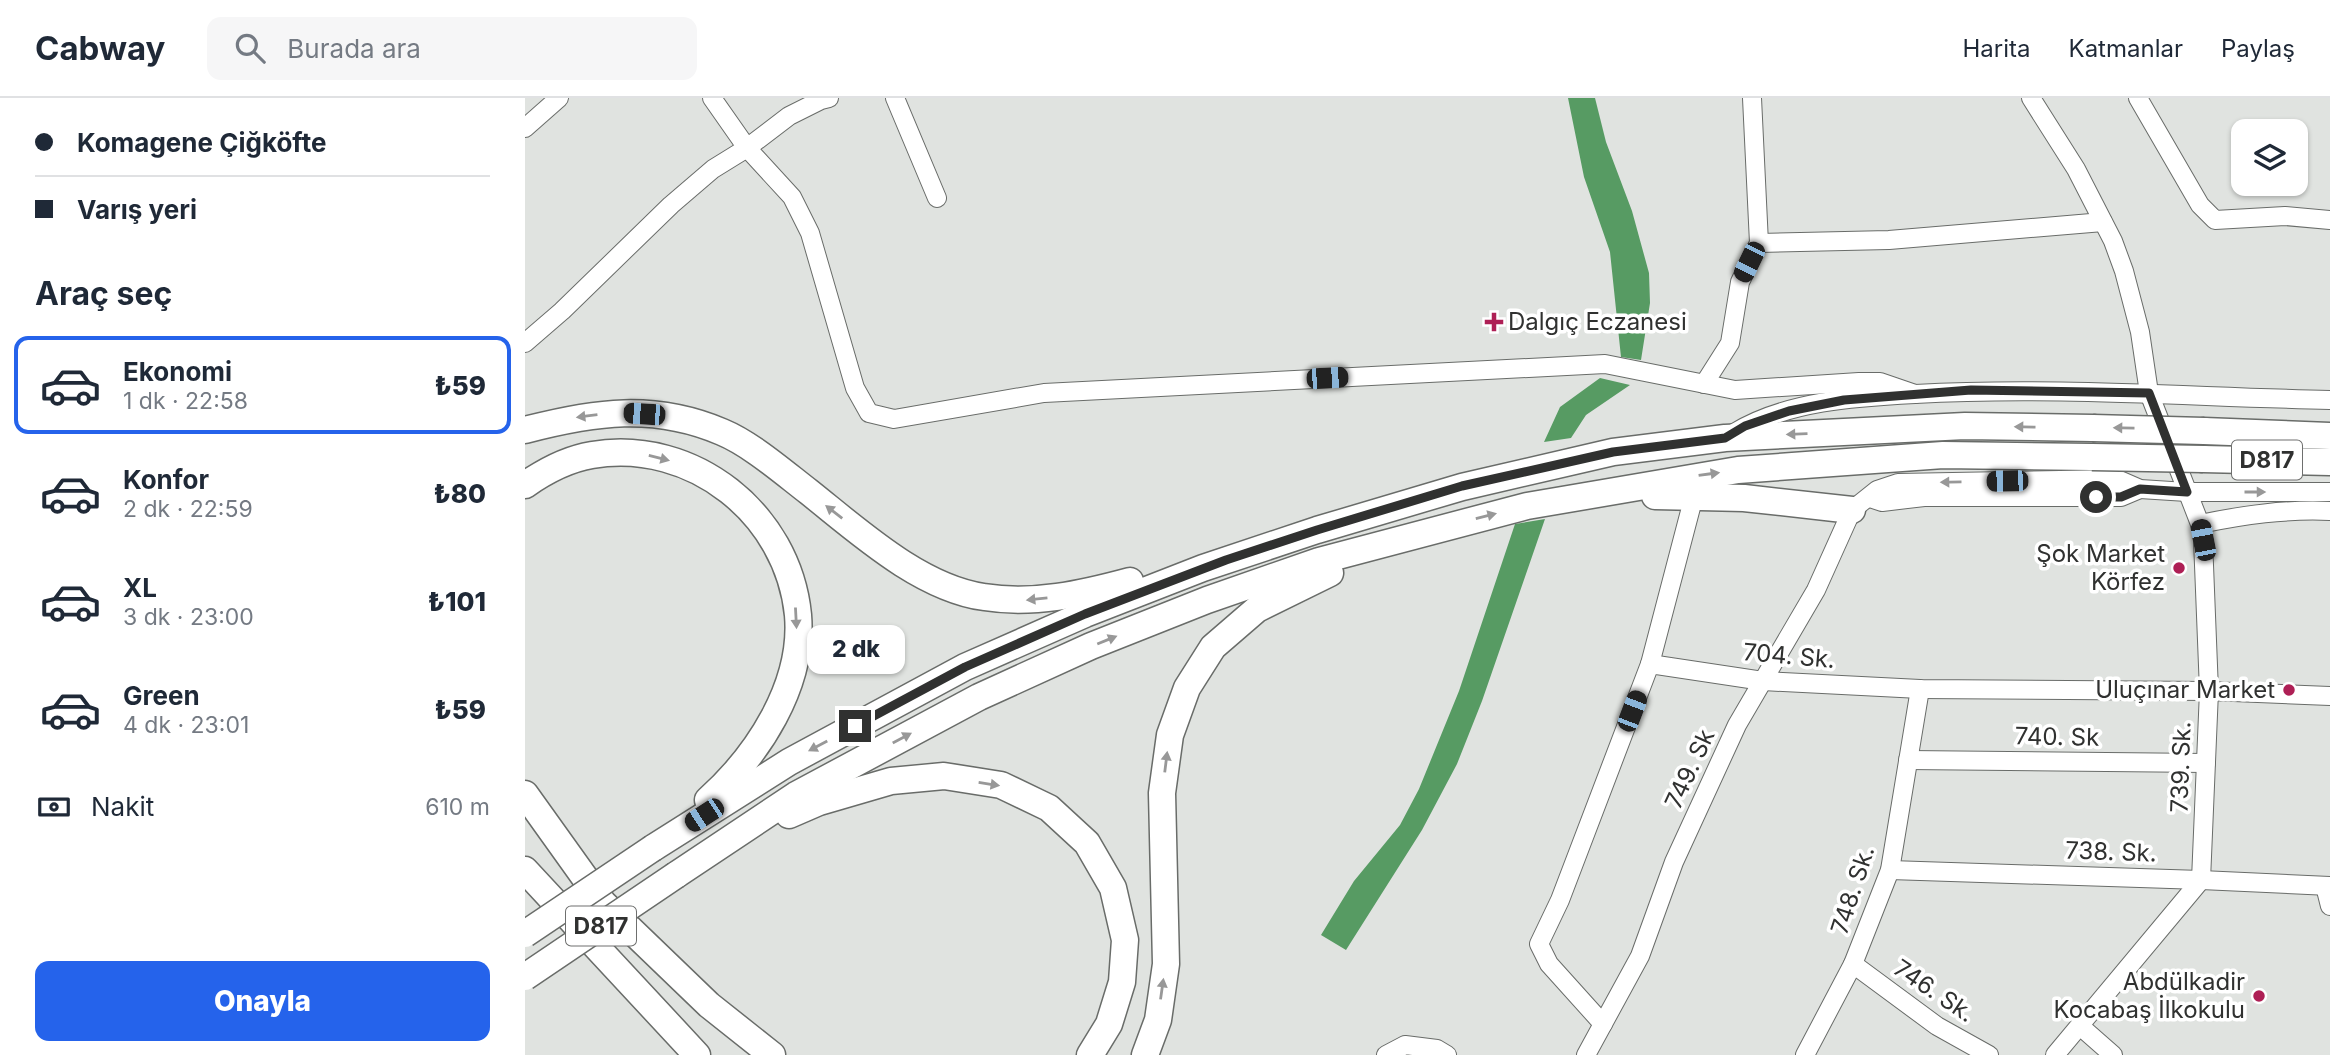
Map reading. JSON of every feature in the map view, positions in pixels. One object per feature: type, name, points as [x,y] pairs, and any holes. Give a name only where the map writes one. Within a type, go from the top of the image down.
[{"type":"highway","points":[[525,429],[568,418],[619,412],[669,416],[723,432],[768,460],[883,550],[935,582],[982,597],[1027,600],[1089,592],[1317,530]]},
{"type":"highway","name":"D817","points":[[525,934],[659,844],[789,762],[965,667],[1203,568],[1462,486],[1613,452],[1725,438],[1965,426],[2330,436]]},
{"type":"highway","points":[[525,485],[549,469],[592,455],[642,453],[688,465],[726,486],[759,518],[787,567],[798,615],[795,661],[779,709],[756,747],[721,789],[659,844]]},
{"type":"highway","name":"D817","points":[[525,977],[796,794],[979,697],[1091,646],[1207,600],[1319,561],[1527,506],[1738,470],[1943,455],[2330,462]]},
{"type":"highway","points":[[1605,491],[1629,497],[1694,496],[1861,504]]},
{"type":"highway","points":[[1145,1055],[1158,1020],[1166,964],[1162,793],[1170,735],[1187,688],[1213,646],[1257,609],[1317,579],[1433,530]]},
{"type":"highway","points":[[685,869],[761,826],[820,802],[891,781],[944,776],[1001,785],[1049,808],[1087,843],[1113,888],[1125,940],[1122,982],[1109,1024],[1090,1055]]},
{"type":"highway","points":[[525,794],[603,903],[709,1005],[772,1055]]},
{"type":"highway","points":[[525,818],[744,1055]]},
{"type":"highway","points":[[525,872],[697,1055]]},
{"type":"highway","points":[[575,924],[675,1055]]},
{"type":"street","points":[[525,128],[559,98]]},
{"type":"street","points":[[712,98],[747,148],[792,197],[810,233],[855,388],[869,413],[894,419],[1044,393],[1605,364],[1735,390],[1880,382],[1915,394]]},
{"type":"street","points":[[525,343],[562,311],[671,205],[713,169],[747,148],[789,116],[829,98]]},
{"type":"street","points":[[895,98],[937,198]]},
{"type":"street","points":[[1704,384],[1730,343],[1740,282],[1759,243],[1752,98]]},
{"type":"street","name":"739. Sk.","points":[[2031,98],[2071,160],[2103,222],[2124,271],[2140,332],[2149,393],[2200,524],[2203,540],[2209,691],[2201,880]]},
{"type":"street","points":[[2138,98],[2200,205],[2215,220],[2285,216],[2330,220]]},
{"type":"street","points":[[1759,243],[1889,240],[2103,222]]},
{"type":"street","points":[[1725,438],[1745,426],[1789,411],[1844,400],[1915,394],[2019,390],[2330,400]]},
{"type":"street","points":[[1861,504],[1924,497],[2121,497],[2140,489],[2187,492],[2330,492]]},
{"type":"street","points":[[1603,1024],[1549,964],[1539,944],[1560,900],[1650,664],[1694,496]]},
{"type":"street","name":"749. Sk","points":[[1586,1055],[1640,956],[1674,862],[1737,725],[1816,590],[1861,504]]},
{"type":"street","points":[[2200,524],[2280,511],[2330,511]]},
{"type":"street","name":"704. Sk.","points":[[1650,664],[1763,681],[1920,689],[2209,691],[2330,696]]},
{"type":"street","name":"748. Sk.","points":[[1805,1055],[1853,964],[1890,870],[1920,689]]},
{"type":"street","name":"740. Sk","points":[[1908,760],[2206,763]]},
{"type":"street","name":"738. Sk.","points":[[1890,870],[2327,886]]},
{"type":"street","points":[[2055,1055],[2201,880]]},
{"type":"street","points":[[2327,886],[2330,906]]},
{"type":"street","name":"746. Sk.","points":[[1853,964],[1937,1026],[1989,1055]]},
{"type":"street","points":[[2080,1026],[2113,1055]]},
{"type":"street","points":[[1386,1055],[1405,1045],[1437,1049],[1447,1055]]},
{"type":"shaded area","points":[[1568,98],[1595,98],[1606,142],[1632,211],[1649,273],[1650,303],[1641,360],[1621,357],[1610,252],[1584,177]]},
{"type":"shaded area","points":[[1600,378],[1630,385],[1586,415],[1571,438],[1544,442],[1560,407]]},
{"type":"shaded area","points":[[1545,519],[1482,701],[1457,764],[1422,830],[1346,950],[1321,935],[1354,881],[1400,825],[1419,789],[1459,691],[1515,524]]},
{"type":"place","name":"Dalgıç Eczanesi","points":[[1494,322]]},
{"type":"place","name":"Şok Market Körfez","points":[[2179,568]]},
{"type":"place","name":"Uluçınar Market","points":[[2289,690]]},
{"type":"place","name":"Abdülkadir Kocabaş İlkokulu","points":[[2259,996]]},
{"type":"route","points":[[855,726],[965,667],[1085,614],[1203,568],[1317,530],[1462,486],[1613,452],[1725,438],[1745,426],[1789,411],[1844,400],[1971,390],[2149,393],[2187,492],[2140,489],[2121,497],[2096,497]]}]
